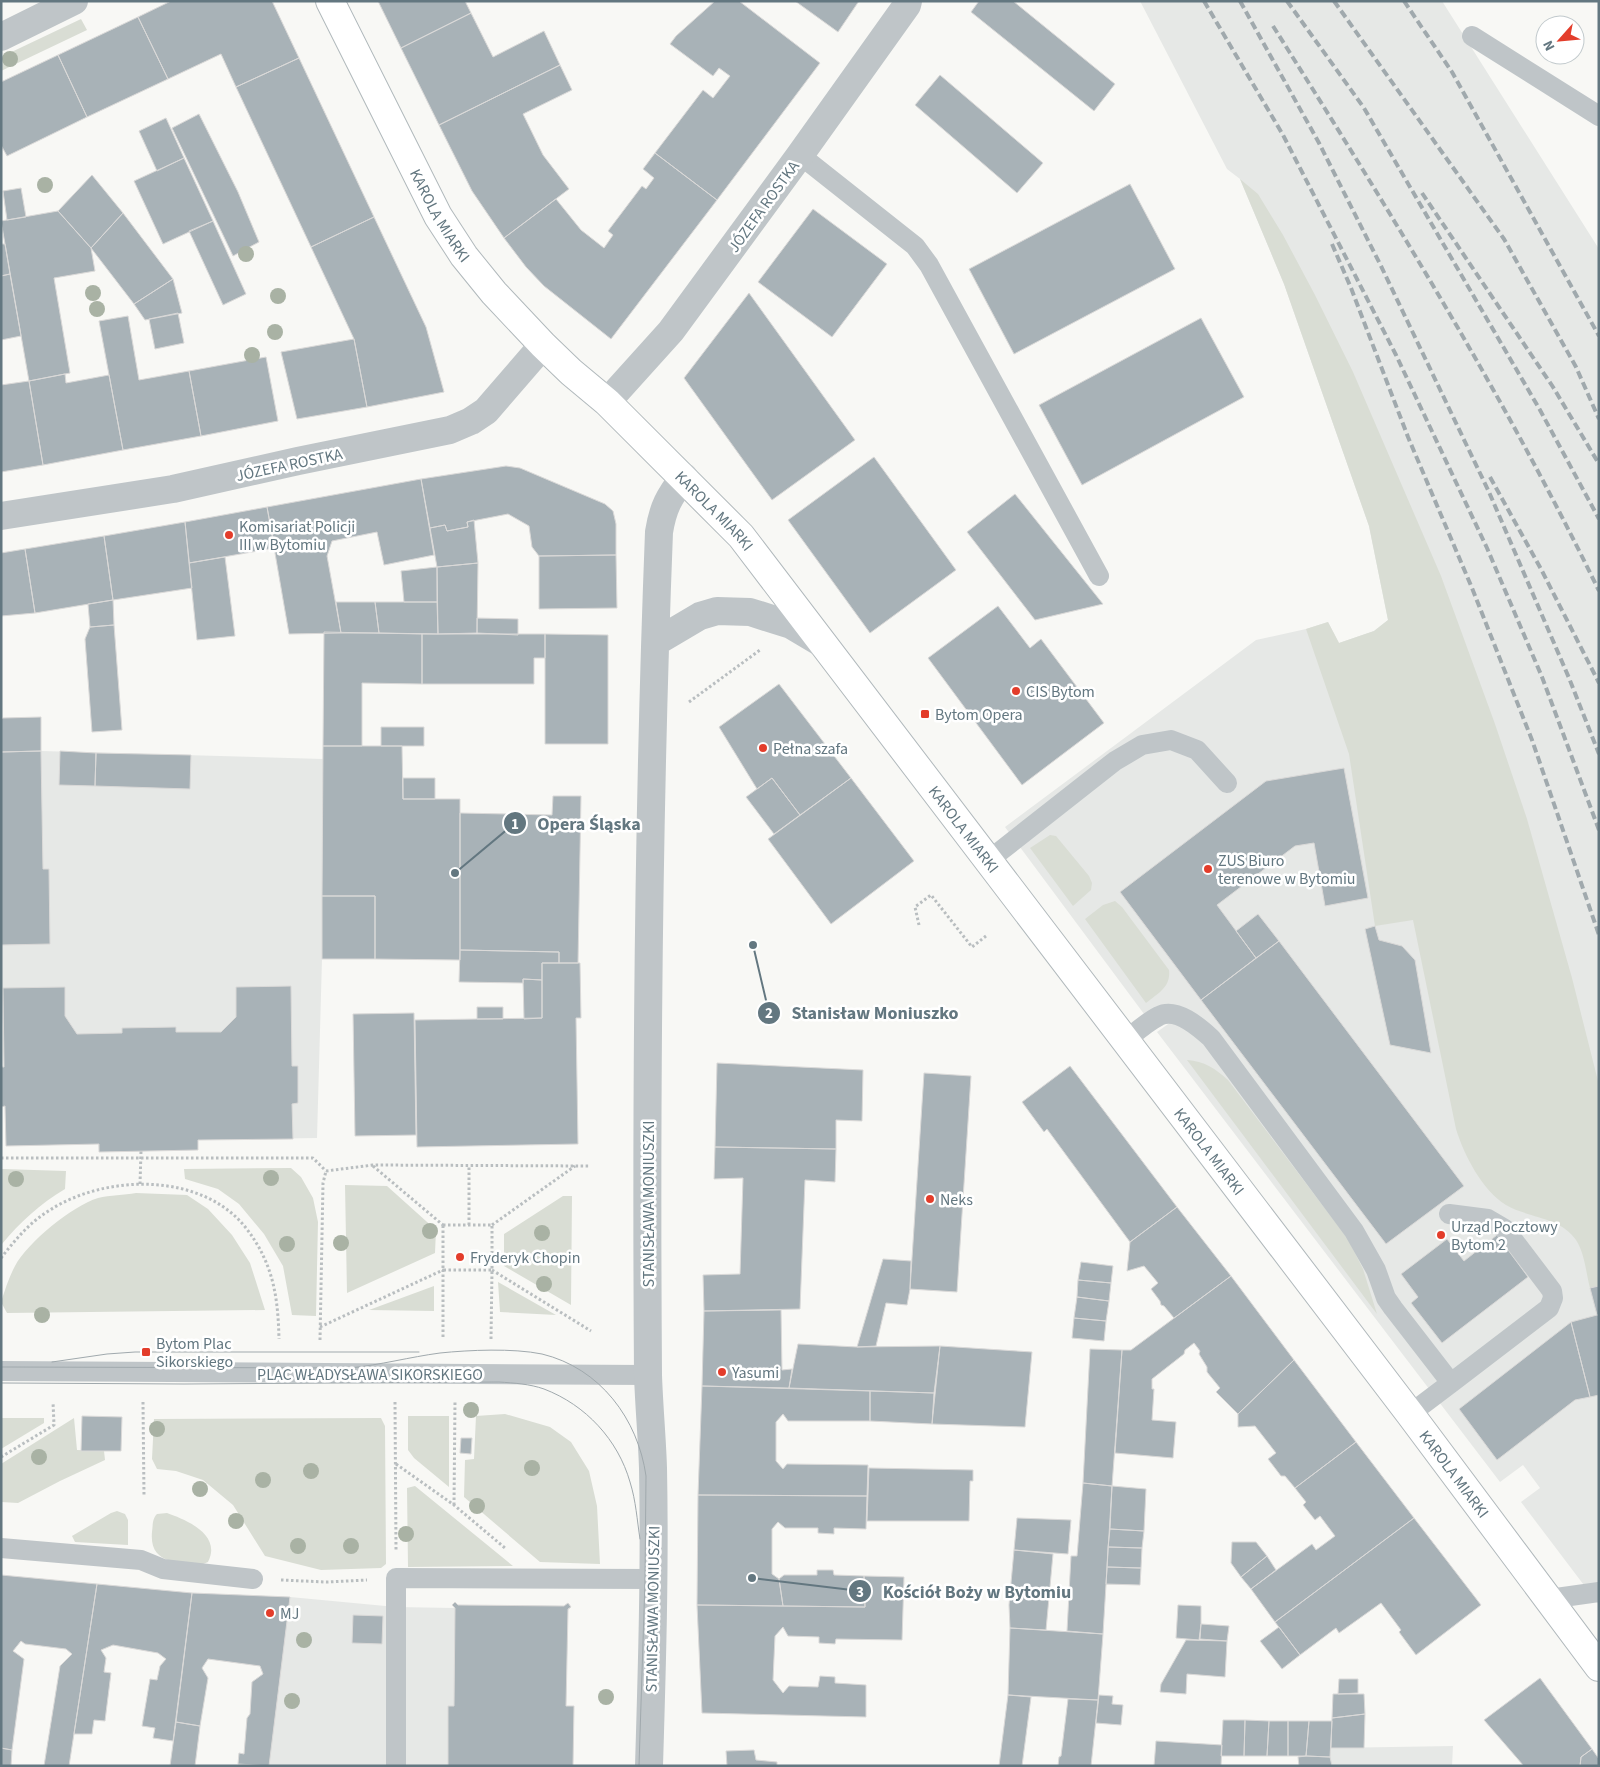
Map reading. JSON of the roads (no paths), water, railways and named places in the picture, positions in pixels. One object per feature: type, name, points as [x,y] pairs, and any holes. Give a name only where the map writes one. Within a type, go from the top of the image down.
[{"type":"main road","name":"KAROLA MIARKI","points":[[330,1],[438,216],[464,256],[494,293],[543,345],[571,372],[607,402],[741,536],[1410,1414],[1599,1667]]},
{"type":"street","points":[[1,37],[74,1]]},
{"type":"street","name":"JÓZEFA ROSTKA","points":[[607,402],[671,330],[800,155],[908,1]]},
{"type":"street","name":"JÓZEFA ROSTKA","points":[[1,516],[173,489],[450,430],[486,412],[543,345]]},
{"type":"street","name":"STANISŁAWA MONIUSZKI","points":[[649,1766],[654,1579],[653,1467],[648,1375],[648,1041],[656,642],[661,516],[670,496],[684,477]]},
{"type":"street","points":[[656,642],[700,616],[717,611],[750,612],[791,624],[825,645]]},
{"type":"lane","points":[[1472,36],[1599,116]]},
{"type":"lane","points":[[800,155],[915,246],[929,265],[1099,576]]},
{"type":"lane","points":[[989,860],[1115,761],[1142,745],[1171,740],[1197,750],[1227,783]]},
{"type":"lane","points":[[1126,1040],[1160,1015],[1169,1014],[1185,1018],[1211,1038],[1354,1231],[1376,1270],[1386,1298],[1392,1308],[1451,1383]]},
{"type":"lane","points":[[1410,1414],[1549,1308],[1553,1298],[1552,1291],[1505,1229],[1488,1219],[1449,1214]]},
{"type":"lane","name":"PLAC WŁADYSŁAWA SIKORSKIEGO","points":[[1,1372],[648,1375]]},
{"type":"lane","points":[[1,1548],[141,1560],[163,1569],[253,1579]]},
{"type":"lane","points":[[396,1766],[396,1578],[654,1579]]},
{"type":"lane","points":[[1550,1599],[1599,1592]]},
{"type":"tram line","points":[[1,1367],[350,1368],[440,1353],[491,1350],[542,1354],[563,1361],[582,1371],[613,1399],[625,1416],[635,1435],[642,1455],[646,1476],[645,1580],[639,1766]]},
{"type":"tram line","points":[[52,1362],[135,1352],[419,1352]]},
{"type":"tram line","points":[[1,1383],[499,1382],[533,1386],[544,1389],[573,1404],[587,1414],[609,1438],[625,1467],[630,1482],[640,1539]]},
{"type":"railway","points":[[1204,1],[1283,135],[1396,355],[1487,548],[1542,677],[1599,830]]},
{"type":"railway","points":[[1240,1],[1319,143],[1381,266],[1489,492],[1569,678],[1599,754]]},
{"type":"railway","points":[[1287,1],[1364,108],[1540,410],[1599,519]]},
{"type":"railway","points":[[1334,1],[1504,239],[1576,367],[1599,419]]},
{"type":"railway","points":[[1404,1],[1452,72],[1599,336]]},
{"type":"railway","points":[[1273,26],[1360,164],[1485,375],[1599,591]]},
{"type":"railway","points":[[1422,193],[1553,387],[1599,464]]},
{"type":"railway","points":[[1332,244],[1351,288],[1408,437],[1472,588],[1532,740],[1599,935]]},
{"type":"railway","points":[[1490,477],[1541,569],[1599,683]]},
{"type":"place","name":"Komisariat Policji III w Bytomiu","points":[[229,535]]},
{"type":"place","name":"CIS Bytom","points":[[1016,691]]},
{"type":"place","name":"Bytom Opera","points":[[925,714]]},
{"type":"place","name":"Pełna szafa","points":[[763,748]]},
{"type":"place","name":"ZUS Biuro terenowe w Bytomiu","points":[[1208,869]]},
{"type":"place","name":"Opera Śląska","points":[[455,873]]},
{"type":"place","name":"Stanisław Moniuszko","points":[[753,945]]},
{"type":"place","name":"Neks","points":[[930,1199]]},
{"type":"place","name":"Urząd Pocztowy Bytom 2","points":[[1441,1235]]},
{"type":"place","name":"Fryderyk Chopin","points":[[460,1257]]},
{"type":"place","name":"Bytom Plac Sikorskiego","points":[[146,1352]]},
{"type":"place","name":"Yasumi","points":[[722,1372]]},
{"type":"place","name":"Kościół Boży w Bytomiu","points":[[752,1578]]},
{"type":"place","name":"MJ","points":[[270,1613]]}]
